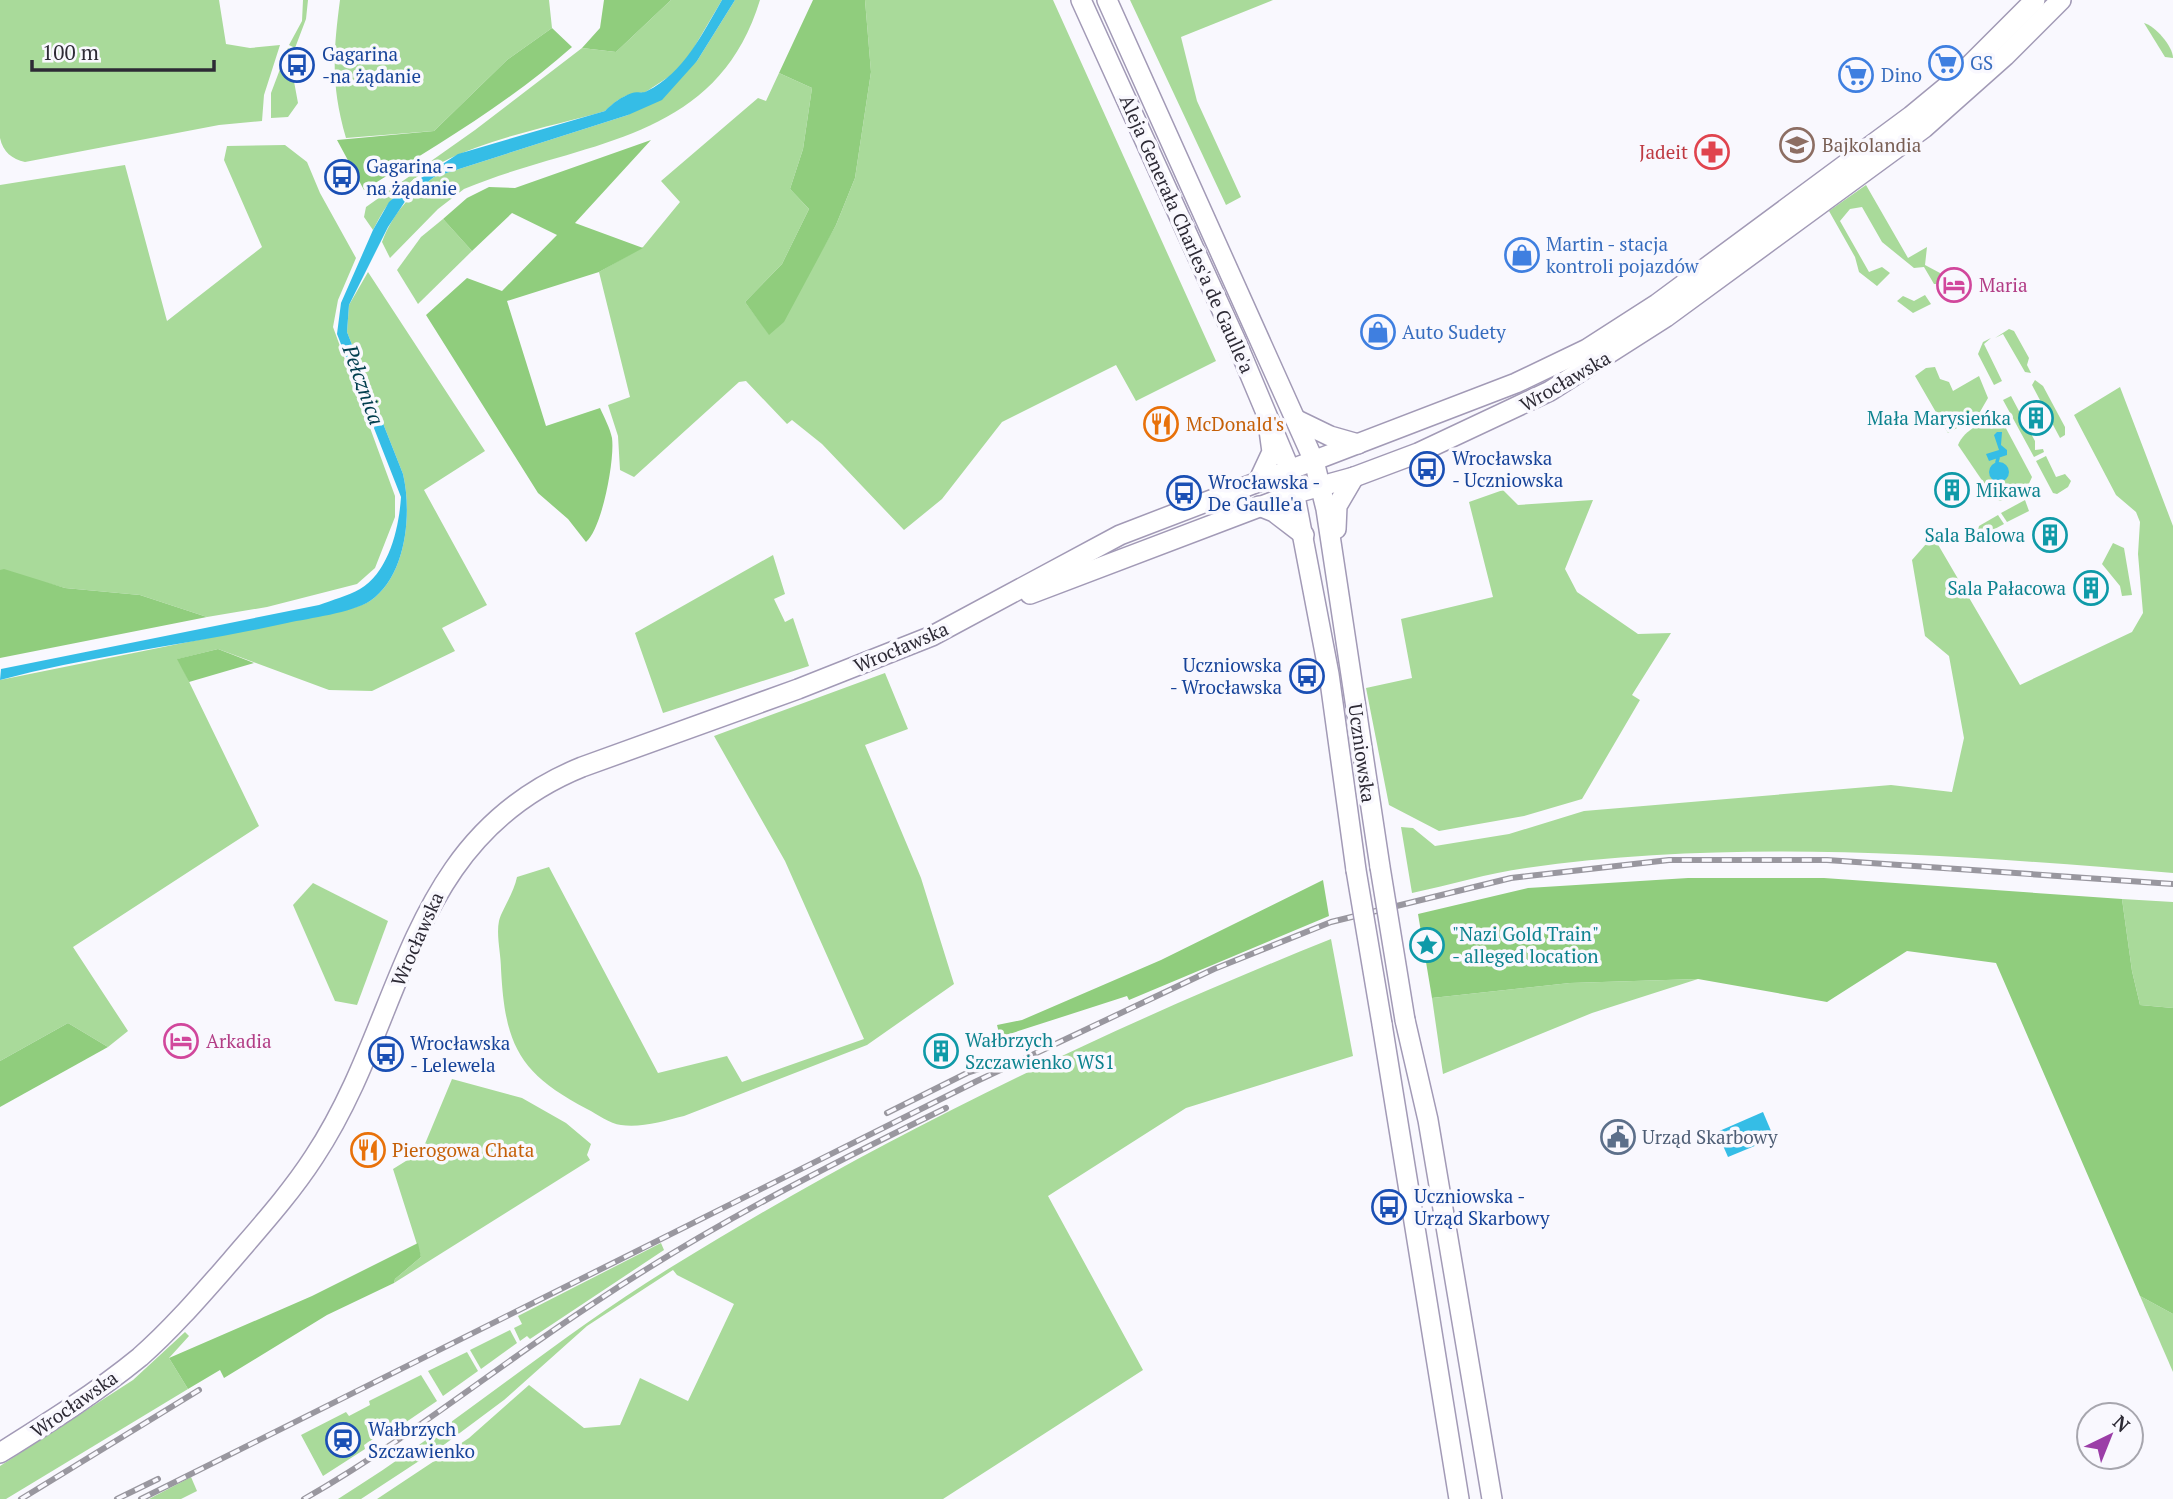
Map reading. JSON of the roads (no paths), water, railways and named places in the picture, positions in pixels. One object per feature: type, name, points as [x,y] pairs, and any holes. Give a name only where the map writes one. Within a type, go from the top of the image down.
[{"type":"main road","name":"Aleja Generała Charles'a de Gaulle'a","points":[[1081,0],[1265,409],[1290,470],[1296,493]]},
{"type":"main road","name":"Aleja Generała Charles'a de Gaulle'a","points":[[1107,0],[1297,420],[1314,461],[1320,486]]},
{"type":"main road","name":"Wrocławska","points":[[0,1453],[88,1396],[139,1357],[180,1318],[285,1197],[315,1156],[353,1087],[420,924],[438,890],[463,854],[512,805],[575,770],[799,689],[932,636],[1120,535],[1527,378],[1587,349],[1631,322],[1941,93],[2035,0]]},
{"type":"main road","name":"Wrocławska","points":[[982,611],[1259,506],[1354,477],[1457,437],[1521,407],[1624,346],[1924,128],[2005,56],[2061,0]]},
{"type":"main road","points":[[1185,232],[1208,223]]},
{"type":"main road","points":[[1258,482],[1272,447],[1265,409]]},
{"type":"main road","points":[[1297,420],[1330,436],[1358,444]]},
{"type":"main road","points":[[1333,555],[1337,506],[1354,477]]},
{"type":"main road","name":"Uczniowska","points":[[1320,486],[1405,1020],[1428,1120],[1492,1499]]},
{"type":"main road","name":"Uczniowska","points":[[1296,493],[1333,698],[1356,870],[1458,1499]]},
{"type":"main road","points":[[1259,506],[1284,518],[1304,536]]},
{"type":"main road","points":[[1407,1185],[1413,1180],[1429,1178],[1438,1186]]},
{"type":"water","name":"Pełcznica","points":[[722,0],[735,0],[697,61],[662,100],[628,115],[434,177],[408,197],[388,227],[349,305],[347,332],[403,474],[406,489],[404,542],[392,576],[382,590],[362,605],[330,615],[0,680],[1,669],[319,605],[360,589],[370,581],[391,548],[401,497],[337,334],[341,303],[373,230],[389,202],[404,189],[458,154],[605,111],[624,96],[645,92],[660,83],[672,74],[691,52]]},
{"type":"water","points":[[2002,432],[2001,445],[2007,450],[2007,455],[1989,461],[1986,454],[1999,450],[1994,435]]},
{"type":"water","points":[[1999,462],[2006,465],[2009,472],[2006,479],[1999,482],[1992,479],[1989,472],[1992,465]]},
{"type":"water","points":[[1763,1112],[1774,1138],[1728,1157],[1717,1132]]},
{"type":"waterway","points":[[1997,462],[1998,458]]},
{"type":"railway","points":[[141,1499],[977,1081],[1214,969],[1331,922],[1511,878],[1669,860],[1827,860],[2173,884]]},
{"type":"railway","points":[[887,1113],[967,1073],[992,1065]]},
{"type":"railway","points":[[304,1499],[379,1453],[558,1327],[679,1249],[811,1176],[946,1108]]},
{"type":"railway","points":[[21,1499],[199,1390]]},
{"type":"railway","points":[[117,1499],[158,1479]]},
{"type":"place","name":"GS","points":[[1946,63]]},
{"type":"place","name":"Gagarina -na żądanie","points":[[297,65]]},
{"type":"place","name":"Dino","points":[[1856,75]]},
{"type":"place","name":"Bajkolandia","points":[[1797,145]]},
{"type":"place","name":"Jadeit","points":[[1712,152]]},
{"type":"place","name":"Gagarina - na żądanie","points":[[342,177]]},
{"type":"place","name":"Martin - stacja kontroli pojazdów","points":[[1522,255]]},
{"type":"place","name":"Maria","points":[[1954,285]]},
{"type":"place","name":"Auto Sudety","points":[[1378,332]]},
{"type":"place","name":"Mała Marysieńka","points":[[2036,418]]},
{"type":"place","name":"McDonald's","points":[[1161,424]]},
{"type":"place","name":"Wrocławska - Uczniowska","points":[[1427,469]]},
{"type":"place","name":"Mikawa","points":[[1952,490]]},
{"type":"place","name":"Wrocławska - De Gaulle'a","points":[[1184,493]]},
{"type":"place","name":"Sala Balowa","points":[[2050,535]]},
{"type":"place","name":"Sala Pałacowa","points":[[2091,588]]},
{"type":"place","name":"Uczniowska - Wrocławska","points":[[1307,676]]},
{"type":"place","name":"\"Nazi Gold Train\" - alleged location","points":[[1427,945]]},
{"type":"place","name":"Arkadia","points":[[181,1041]]},
{"type":"place","name":"Wałbrzych Szczawienko WS1","points":[[941,1051]]},
{"type":"place","name":"Wrocławska - Lelewela","points":[[386,1054]]},
{"type":"place","name":"Urząd Skarbowy","points":[[1618,1137]]},
{"type":"place","name":"Pierogowa Chata","points":[[368,1150]]},
{"type":"place","name":"Uczniowska - Urząd Skarbowy","points":[[1389,1207]]},
{"type":"place","name":"Wałbrzych Szczawienko","points":[[343,1440]]}]
